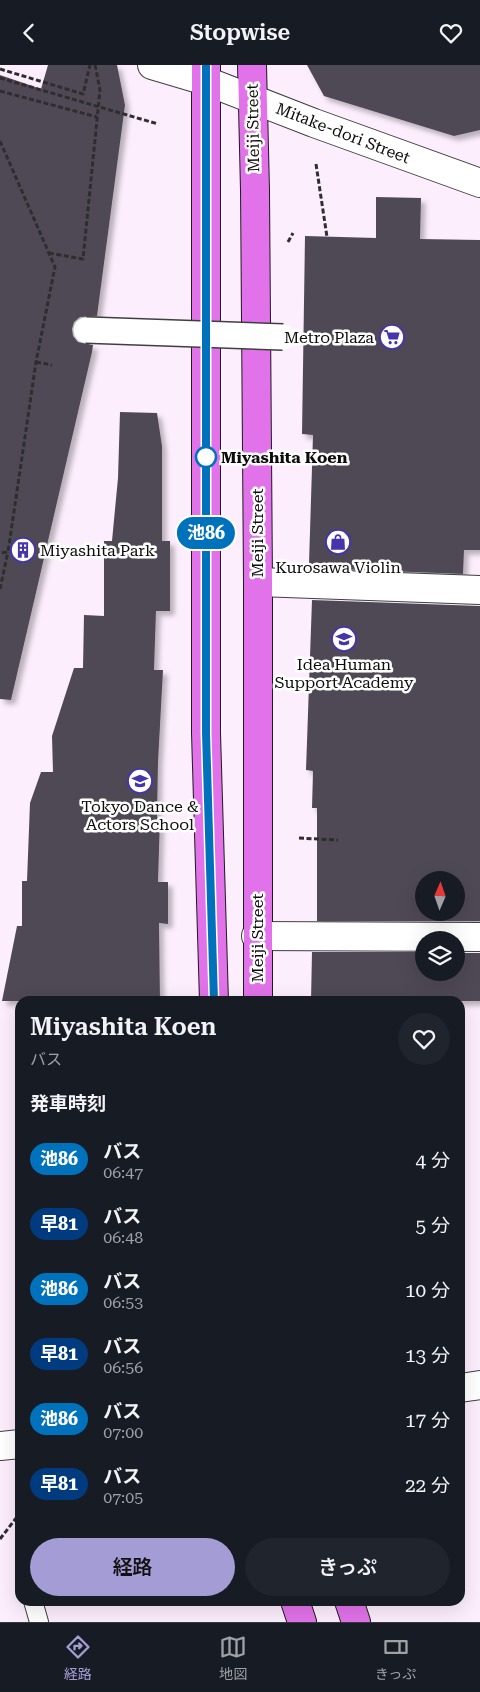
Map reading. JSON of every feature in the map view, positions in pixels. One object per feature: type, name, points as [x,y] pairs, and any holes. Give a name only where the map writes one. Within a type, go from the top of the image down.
[{"type":"main road","name":"Meiji Street","points":[[252,65],[258,582],[256,936],[258,996]]},
{"type":"main road","points":[[206,73],[206,733],[214,996]]},
{"type":"main road","points":[[297,1606],[302,1622]]},
{"type":"main road","points":[[351,1606],[356,1622]]},
{"type":"street","name":"Mitake-dori Street","points":[[152,65],[206,73],[253,98],[314,123],[480,183]]},
{"type":"street","points":[[86,330],[283,337]]},
{"type":"street","points":[[258,582],[480,590]]},
{"type":"street","points":[[256,936],[480,937]]},
{"type":"street","points":[[465,1387],[480,1385]]},
{"type":"street","points":[[0,1446],[15,1444]]},
{"type":"lane","points":[[34,1606],[39,1622]]},
{"type":"path","points":[[0,69],[83,93],[90,65]]},
{"type":"path","points":[[48,253],[83,259],[100,90],[95,65]]},
{"type":"path","points":[[0,78],[158,123]]},
{"type":"path","points":[[0,91],[97,117]]},
{"type":"path","points":[[0,141],[54,267],[36,362],[8,552],[0,589]]},
{"type":"path","points":[[316,164],[327,237]]},
{"type":"path","points":[[36,362],[52,365]]},
{"type":"path","points":[[0,553],[8,552]]},
{"type":"path","points":[[299,838],[338,840]]},
{"type":"path","points":[[0,1539],[15,1520]]},
{"type":"building","name":"Miyashita Park","points":[[48,65],[117,65],[125,105],[97,316],[80,317],[74,322],[72,329],[73,336],[78,342],[93,345],[92,352],[11,700],[0,699],[0,75],[41,89]]},
{"type":"building","points":[[307,65],[480,65],[480,130],[454,136],[324,96]]},
{"type":"building","name":"Metro Plaza","points":[[376,197],[421,198],[420,239],[480,240],[480,550],[464,550],[463,574],[312,568],[312,564],[309,564],[313,435],[302,434],[305,236],[376,238]]},
{"type":"building","points":[[120,412],[157,413],[162,446],[162,541],[170,541],[170,611],[156,611],[154,670],[163,670],[158,762],[157,817],[160,817],[158,882],[168,882],[168,924],[159,923],[160,996],[15,996],[15,1001],[2,1001],[17,926],[22,926],[22,881],[27,881],[30,803],[41,772],[53,772],[52,736],[74,668],[83,668],[84,615],[104,616],[104,541],[112,541],[118,478]]},
{"type":"building","points":[[312,600],[480,606],[480,921],[465,921],[465,871],[415,871],[415,921],[317,921],[317,808],[312,808],[313,771],[306,770]]},
{"type":"building","points":[[312,952],[415,952],[415,981],[465,981],[465,953],[480,953],[480,1001],[465,1001],[465,996],[311,996]]},
{"type":"bus line","name":"池86","points":[[206,65],[206,733],[214,996]]},
{"type":"place","name":"Metro Plaza","points":[[392,337]]},
{"type":"place","name":"Miyashita Koen","points":[[206,457]]},
{"type":"place","name":"Kurosawa Violin","points":[[338,542]]},
{"type":"place","name":"Miyashita Park","points":[[23,550]]},
{"type":"place","name":"Idea Human Support Academy","points":[[344,639]]},
{"type":"place","name":"Tokyo Dance & Actors School","points":[[140,781]]}]
